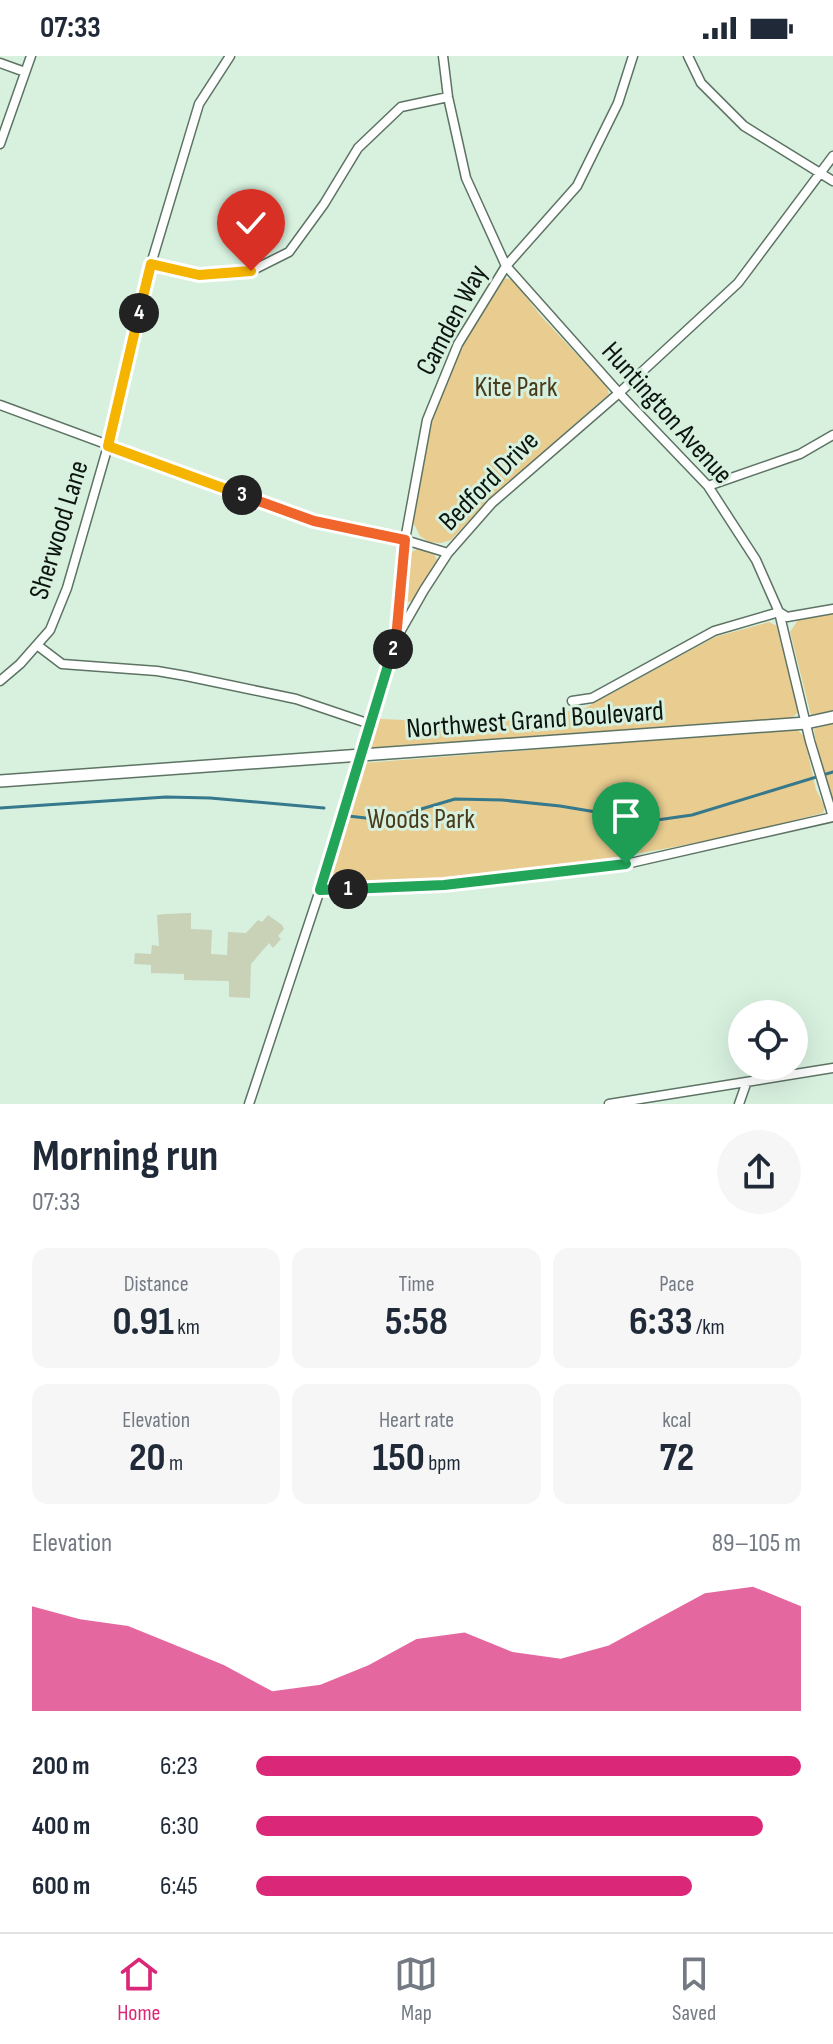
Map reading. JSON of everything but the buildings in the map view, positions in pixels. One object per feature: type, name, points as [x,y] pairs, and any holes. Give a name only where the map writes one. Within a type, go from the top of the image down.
[{"type":"street","points":[[0,144],[31,56]]},
{"type":"street","name":"Sherwood Lane","points":[[0,681],[50,630],[67,588],[108,446],[151,264],[199,104],[230,56]]},
{"type":"street","name":"Huntington Avenue","points":[[443,56],[448,97],[466,178],[506,266],[619,393],[708,486],[756,560],[779,612],[833,817]]},
{"type":"street","name":"Camden Way","points":[[396,639],[405,540],[427,420],[458,344],[506,266],[577,186],[618,103],[633,56]]},
{"type":"street","points":[[688,56],[701,83],[744,126],[833,181]]},
{"type":"street","points":[[0,63],[25,72]]},
{"type":"street","points":[[151,264],[199,275],[251,271],[289,252],[324,204],[358,148],[401,107],[448,97]]},
{"type":"street","name":"Bedford Drive","points":[[249,1104],[347,805],[396,639],[448,553],[492,503],[619,393],[738,283],[833,156]]},
{"type":"street","points":[[0,405],[314,521],[405,540],[448,553]]},
{"type":"street","points":[[708,486],[800,454],[833,435]]},
{"type":"street","name":"Northwest Grand Boulevard","points":[[572,701],[592,698],[714,631],[779,612],[787,617],[833,609]]},
{"type":"street","name":"Northwest Grand Boulevard","points":[[37,645],[62,664],[186,676],[296,699],[370,724]]},
{"type":"street","name":"Northwest Grand Boulevard","points":[[0,781],[806,723],[833,717]]},
{"type":"street","points":[[320,890],[444,885],[626,864],[833,817]]},
{"type":"street","points":[[609,1104],[833,1068]]},
{"type":"street","points":[[739,1104],[746,1084]]},
{"type":"green space","name":"Kite Park","points":[[505,278],[513,280],[541,316],[607,387],[609,394],[487,501],[451,540],[429,542],[420,536],[413,522],[425,446],[442,387],[464,341]]},
{"type":"green space","points":[[417,549],[433,552],[437,560],[412,601],[408,602],[410,553]]},
{"type":"green space","points":[[833,614],[833,711],[811,715],[790,632],[798,620]]},
{"type":"green space","name":"Woods Park","points":[[769,622],[777,626],[798,712],[791,719],[372,750],[368,745],[377,715],[381,719],[481,723],[583,709],[715,637]]},
{"type":"green space","points":[[833,723],[833,801],[818,760],[814,729]]},
{"type":"green space","name":"Woods Park","points":[[796,729],[804,736],[816,790],[825,807],[823,813],[702,841],[580,863],[395,882],[333,884],[328,877],[360,767],[364,763]]},
{"type":"waterway","points":[[348,816],[384,820],[455,799],[560,806],[620,820],[650,821],[692,815],[833,772]]},
{"type":"waterway","points":[[0,808],[166,797],[324,808]]},
{"type":"route","points":[[251,271],[199,275],[151,264],[108,446],[314,521],[405,540],[396,639],[320,890],[444,885],[626,864]]}]
